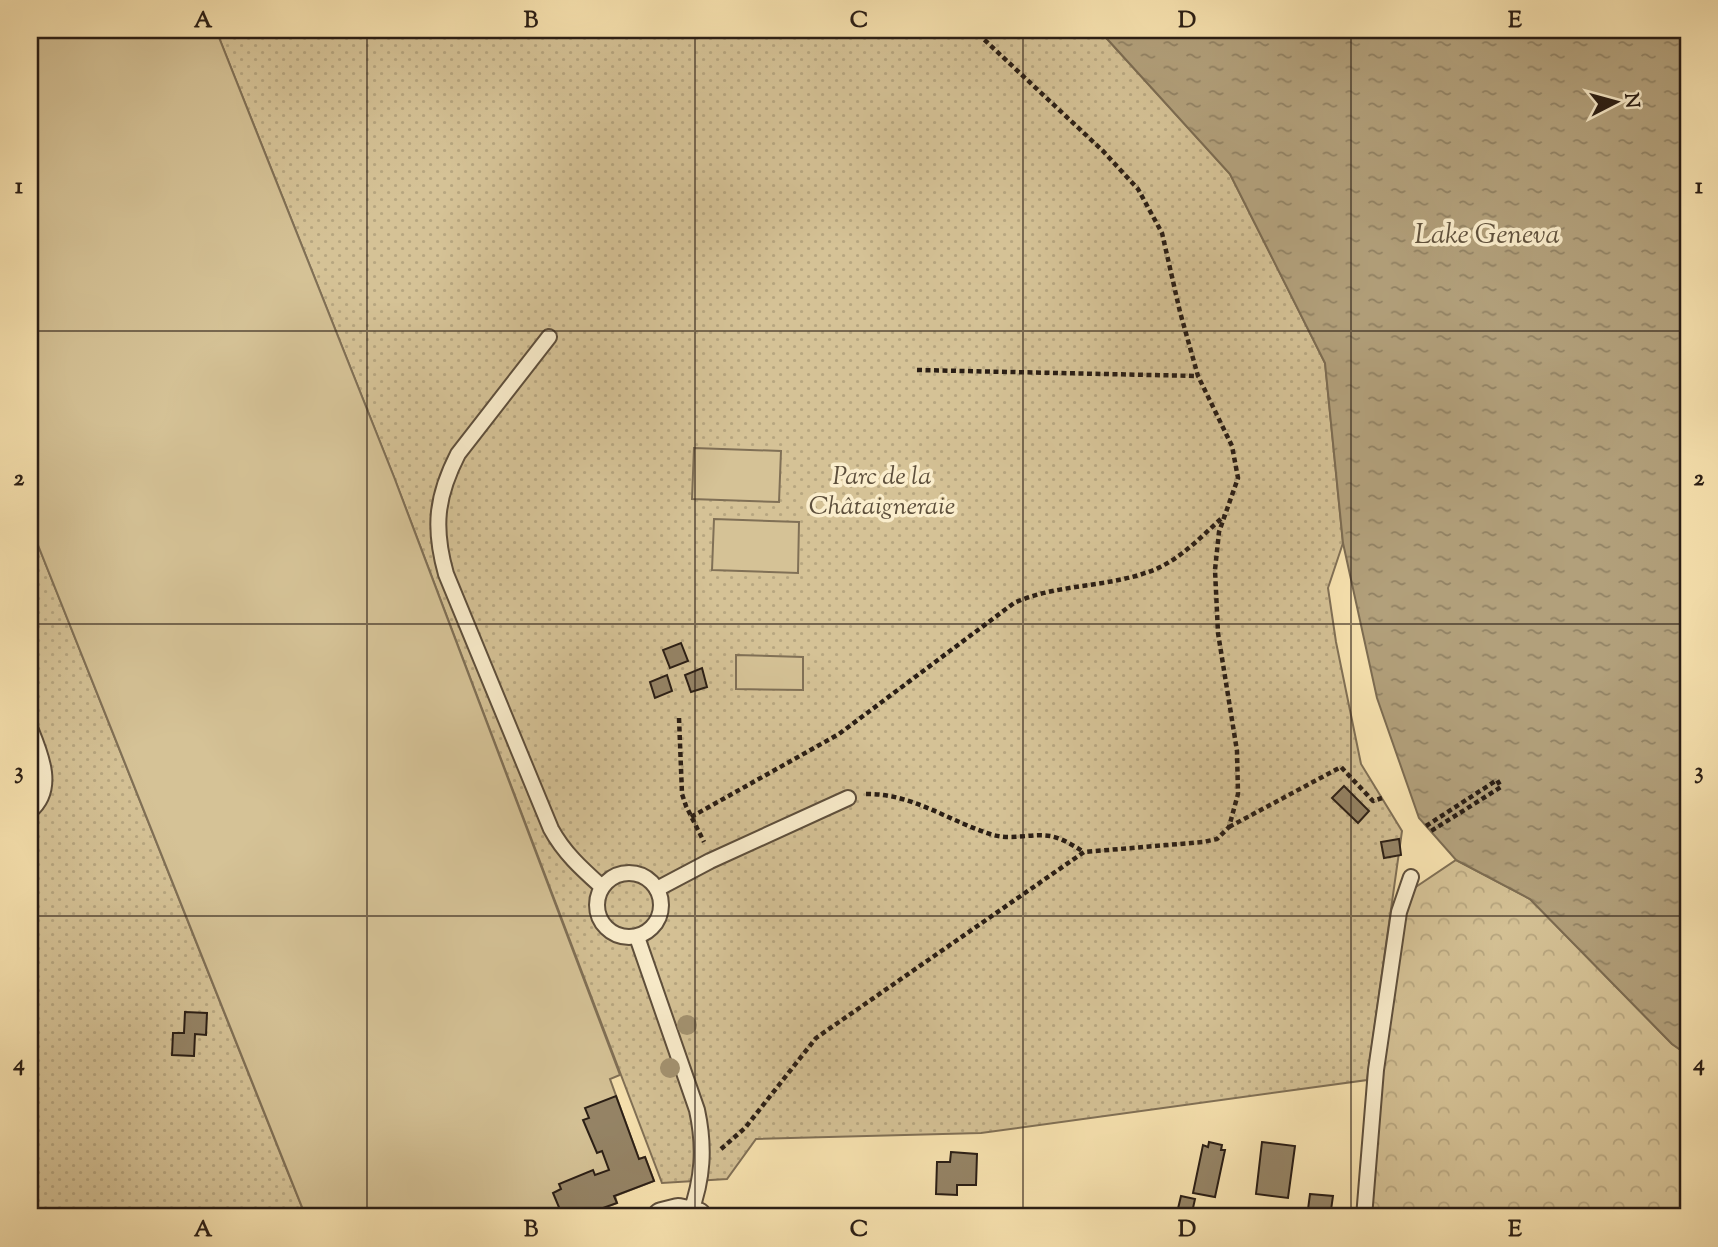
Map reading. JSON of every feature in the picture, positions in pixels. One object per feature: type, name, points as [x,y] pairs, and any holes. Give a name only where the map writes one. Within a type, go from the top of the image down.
[{"type":"street","points":[[662,1217],[672,1214],[693,1216]]},
{"type":"lane","points":[[548,337],[458,454],[439,504],[437,535],[446,574],[551,829],[566,854],[602,887]]},
{"type":"lane","points":[[30,728],[43,763],[45,778],[44,794],[30,811]]},
{"type":"lane","points":[[657,889],[848,798]]},
{"type":"lane","points":[[632,873],[646,877],[657,889],[662,902],[659,918],[650,930],[637,937],[619,936],[605,927],[598,915],[597,907],[602,887],[614,877],[632,873]]},
{"type":"lane","points":[[1364,1217],[1376,1070],[1399,912],[1410,877]]},
{"type":"lane","points":[[637,937],[697,1110],[703,1147],[693,1216]]},
{"type":"path","points":[[974,30],[1103,151],[1138,190],[1162,233],[1198,376],[1232,446],[1238,478],[1219,532],[1215,570],[1218,633],[1238,774],[1238,794],[1229,827]]},
{"type":"path","points":[[917,370],[1198,376]]},
{"type":"path","points":[[691,817],[839,734],[1014,603],[1032,596],[1156,569],[1182,554],[1225,515]]},
{"type":"path","points":[[679,719],[682,794],[713,860]]},
{"type":"path","points":[[702,1166],[745,1128],[816,1038],[1084,852],[1217,839],[1229,827],[1341,767],[1373,801],[1382,798]]},
{"type":"path","points":[[1426,826],[1497,780],[1501,786],[1431,831]]},
{"type":"path","points":[[848,798],[865,794],[894,797],[930,808],[990,834],[1017,838],[1048,835],[1084,852]]},
{"type":"green space","points":[[30,30],[216,30],[394,477],[620,1075],[610,1079],[639,1159],[645,1157],[654,1181],[615,1196],[617,1203],[578,1217],[306,1217],[30,525]]},
{"type":"green space","name":"Parc de la Châtaigneraie","points":[[216,30],[1099,30],[1230,174],[1325,363],[1343,543],[1328,588],[1336,642],[1361,764],[1402,831],[1367,1080],[981,1133],[756,1139],[727,1179],[662,1183],[394,477]]},
{"type":"green space","points":[[694,448],[781,451],[779,502],[692,499]]},
{"type":"green space","points":[[714,519],[799,522],[798,573],[712,570]]},
{"type":"green space","points":[[30,525],[286,1168],[306,1217],[30,1217]]},
{"type":"green space","points":[[736,655],[803,657],[803,690],[736,689]]},
{"type":"green space","points":[[1456,860],[1530,899],[1672,1044],[1688,1055],[1688,1217],[1366,1217],[1367,1080],[1392,903]]},
{"type":"water","name":"Lake Geneva","points":[[1099,30],[1688,30],[1688,1055],[1672,1044],[1530,899],[1456,860],[1419,818],[1377,698],[1343,543],[1325,363],[1230,174]]},
{"type":"building","points":[[681,643],[688,661],[670,668],[663,650]]},
{"type":"building","points":[[702,668],[707,687],[691,692],[685,675]]},
{"type":"building","points":[[667,675],[672,691],[655,698],[650,682]]},
{"type":"building","points":[[1344,786],[1369,811],[1358,823],[1332,798]]},
{"type":"building","points":[[1399,839],[1401,855],[1384,858],[1381,842]]},
{"type":"building","points":[[185,1012],[207,1013],[206,1035],[195,1034],[194,1056],[172,1055],[173,1033],[184,1033]]},
{"type":"building","points":[[616,1096],[639,1159],[645,1157],[654,1181],[614,1196],[617,1203],[578,1217],[563,1217],[553,1193],[561,1189],[559,1184],[593,1170],[595,1175],[609,1170],[602,1151],[597,1153],[583,1120],[589,1118],[585,1108]]},
{"type":"building","points":[[1209,1142],[1222,1145],[1221,1150],[1225,1150],[1215,1197],[1193,1193],[1203,1145],[1208,1147]]},
{"type":"building","points":[[1262,1142],[1295,1146],[1288,1198],[1256,1194]]},
{"type":"building","points":[[951,1152],[977,1154],[976,1185],[957,1185],[957,1195],[936,1194],[937,1162],[950,1162]]},
{"type":"building","points":[[1310,1194],[1333,1196],[1330,1217],[1307,1217]]},
{"type":"building","points":[[1181,1196],[1195,1199],[1191,1217],[1176,1217]]}]
